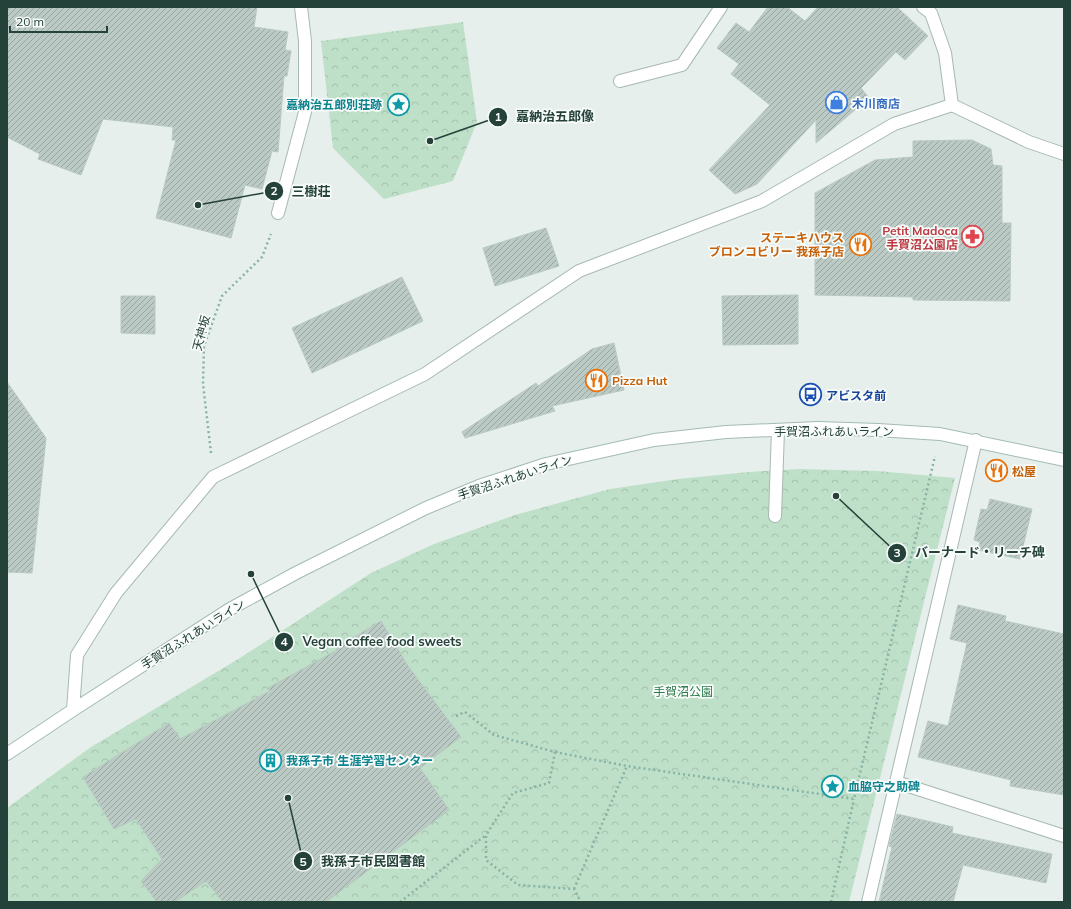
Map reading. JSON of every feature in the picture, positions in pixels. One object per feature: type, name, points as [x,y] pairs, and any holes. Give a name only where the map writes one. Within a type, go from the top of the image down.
[{"type":"street","points":[[278,213],[305,112],[305,41],[301,7]]},
{"type":"street","points":[[620,81],[682,65],[721,7]]},
{"type":"street","points":[[924,7],[931,13],[945,53],[952,105]]},
{"type":"street","points":[[73,710],[77,655],[116,594],[214,477],[426,374],[579,271],[762,201],[894,124],[952,105],[1029,142],[1064,154]]},
{"type":"street","name":"手賀沼ふれあいライン","points":[[7,754],[230,609],[296,573],[426,508],[479,486],[546,464],[654,440],[726,432],[818,428],[940,434],[976,440],[1064,460]]},
{"type":"street","points":[[775,516],[778,430]]},
{"type":"street","points":[[868,902],[976,440]]},
{"type":"street","points":[[896,782],[1064,836]]},
{"type":"path","name":"天神坂","points":[[214,477],[203,384],[204,346],[222,296],[262,257],[278,213]]},
{"type":"path","points":[[831,902],[940,434]]},
{"type":"path","points":[[456,716],[465,712],[494,735],[555,752],[627,766],[854,799]]},
{"type":"path","points":[[400,902],[486,835],[513,793],[549,783],[555,752]]},
{"type":"path","points":[[574,889],[627,766]]},
{"type":"path","points":[[486,835],[486,860],[518,885],[574,889]]},
{"type":"path","points":[[574,889],[581,902]]},
{"type":"green space","points":[[463,22],[477,122],[453,181],[384,199],[333,148],[321,41]]},
{"type":"green space","name":"手賀沼公園","points":[[800,469],[877,471],[955,478],[849,902],[7,902],[7,808],[91,747],[240,658],[371,573],[434,544],[515,515],[610,489],[678,479]]},
{"type":"building","points":[[7,7],[257,7],[254,27],[288,32],[285,50],[291,51],[287,76],[284,76],[278,152],[272,151],[262,189],[245,185],[231,238],[156,218],[176,140],[172,140],[173,127],[103,119],[81,175],[38,159],[40,154],[7,137]]},
{"type":"building","points":[[768,7],[787,7],[805,21],[818,7],[897,7],[928,36],[905,60],[896,52],[861,88],[869,98],[816,143],[816,120],[757,184],[735,194],[709,170],[770,105],[731,74],[739,64],[717,48],[736,23],[749,32]]},
{"type":"building","points":[[972,140],[991,149],[993,165],[1002,166],[1002,223],[1011,223],[1010,301],[913,300],[913,297],[815,295],[815,193],[875,160],[913,157],[913,141]]},
{"type":"building","points":[[546,228],[559,266],[495,286],[483,248]]},
{"type":"building","points":[[402,277],[423,321],[312,373],[292,328]]},
{"type":"building","points":[[798,295],[798,344],[723,345],[722,296]]},
{"type":"building","points":[[121,296],[155,296],[155,334],[121,333]]},
{"type":"building","points":[[614,343],[624,390],[552,406],[555,411],[465,438],[462,432],[536,383],[538,386],[592,349]]},
{"type":"building","points":[[7,382],[46,438],[32,573],[7,572]]},
{"type":"building","points":[[990,499],[1032,509],[1020,559],[978,550],[980,542],[974,540],[981,509],[987,510]]},
{"type":"building","points":[[958,605],[1006,616],[1005,621],[1064,634],[1064,795],[1010,786],[1011,780],[918,757],[928,721],[948,726],[967,643],[950,639]]},
{"type":"building","name":"我孫子市 生涯学習センター","points":[[381,621],[408,666],[461,737],[420,768],[449,810],[326,902],[223,902],[206,881],[175,902],[157,902],[141,881],[162,859],[136,819],[114,829],[83,777],[169,723],[180,739],[270,691],[268,688],[337,650],[336,648]]},
{"type":"building","points":[[897,814],[953,827],[952,833],[1052,854],[1046,883],[963,865],[953,902],[879,902],[892,847],[889,846]]},
{"type":"place","name":"木川商店","points":[[837,103]]},
{"type":"place","name":"嘉納治五郎別荘跡","points":[[398,104]]},
{"type":"place","name":"嘉納治五郎像","points":[[430,141]]},
{"type":"place","name":"三樹荘","points":[[198,205]]},
{"type":"place","name":"Petit Madoca 手賀沼公園店","points":[[973,237]]},
{"type":"place","name":"ステーキハウス ブロンコビリー 我孫子店","points":[[860,244]]},
{"type":"place","name":"Pizza Hut","points":[[597,380]]},
{"type":"place","name":"アビスタ前","points":[[810,395]]},
{"type":"place","name":"松屋","points":[[996,471]]},
{"type":"place","name":"バーナード・リーチ碑","points":[[836,496]]},
{"type":"place","name":"Vegan coffee food sweets","points":[[251,574]]},
{"type":"place","name":"我孫子市 生涯学習センター","points":[[271,760]]},
{"type":"place","name":"血脇守之助碑","points":[[832,786]]},
{"type":"place","name":"我孫子市民図書館","points":[[288,798]]}]
